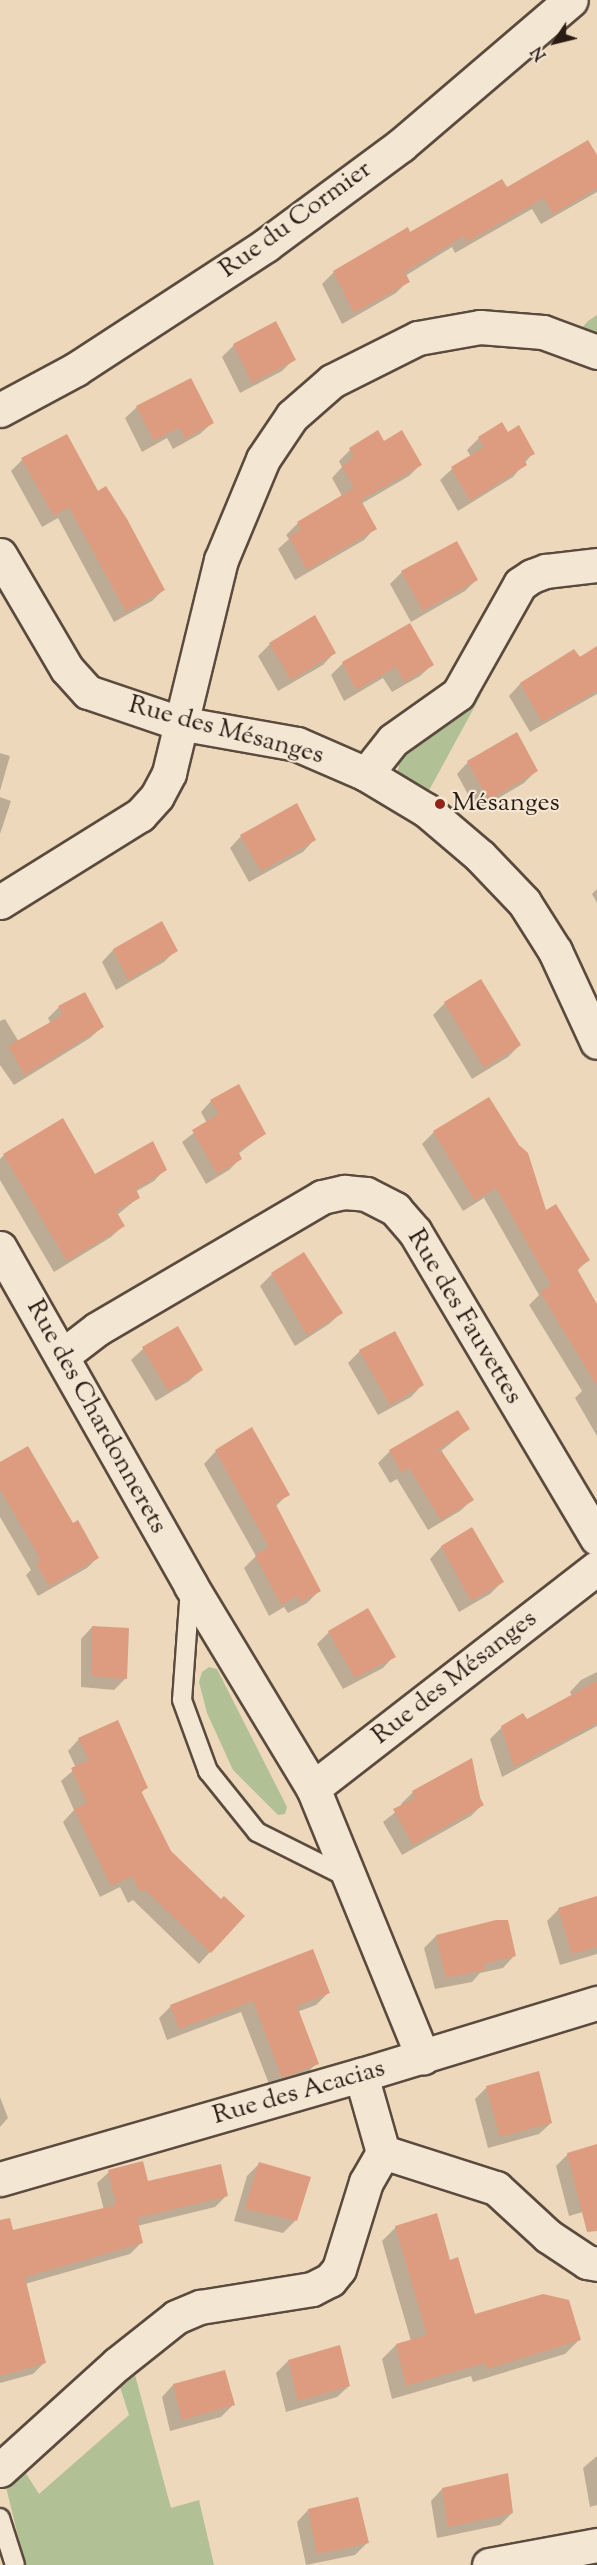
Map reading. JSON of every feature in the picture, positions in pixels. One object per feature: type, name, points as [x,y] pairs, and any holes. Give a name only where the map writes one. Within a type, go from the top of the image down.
[{"type":"street","name":"Rue du Cormier","points":[[0,410],[76,369],[266,245],[401,145],[571,0]]},
{"type":"street","points":[[0,902],[140,815],[157,796],[169,773],[179,723],[221,560],[263,459],[292,416],[332,381],[418,338],[480,327],[543,332],[597,352]]},
{"type":"street","name":"Rue des Mésanges","points":[[0,555],[68,669],[88,692],[179,723],[297,744],[366,774],[426,810],[480,856],[524,902],[555,951],[594,1026]]},
{"type":"street","points":[[366,774],[393,740],[458,694],[520,584],[546,571],[597,565]]},
{"type":"street","name":"Rue des Fauvettes","points":[[62,1356],[97,1329],[322,1197],[344,1192],[366,1194],[395,1209],[415,1232],[597,1538]]},
{"type":"street","name":"Rue des Chardonnerets","points":[[0,1248],[191,1586],[313,1788],[423,2057]]},
{"type":"street","name":"Rue des Mésanges","points":[[313,1788],[597,1568]]},
{"type":"street","name":"Rue des Acacias","points":[[0,2179],[361,2076],[597,2004]]},
{"type":"street","points":[[0,2470],[117,2364],[176,2317],[200,2307],[312,2289],[330,2280],[339,2269],[366,2182],[383,2152],[361,2076]]},
{"type":"street","points":[[383,2152],[496,2188],[548,2236],[587,2262],[597,2264]]},
{"type":"street","points":[[489,2565],[597,2545]]},
{"type":"lane","points":[[191,1586],[182,1700],[207,1771],[257,1832],[350,1879]]},
{"type":"lane","points":[[0,2518],[15,2565]]},
{"type":"green space","points":[[597,315],[597,336],[580,330],[588,321]]},
{"type":"green space","points":[[475,694],[481,695],[427,794],[398,771],[400,756]]},
{"type":"green space","points":[[209,1667],[217,1669],[287,1807],[285,1814],[278,1815],[233,1770],[207,1713],[199,1682],[202,1672]]},
{"type":"green space","points":[[135,2375],[171,2508],[199,2500],[214,2565],[25,2565],[6,2487],[15,2456],[39,2494],[129,2415],[120,2387]]},
{"type":"building","points":[[588,140],[597,155],[597,188],[553,214],[544,198],[467,242],[464,236],[405,272],[410,282],[354,313],[333,271],[408,227],[410,232],[502,179],[507,187]]},
{"type":"building","points":[[276,321],[296,360],[252,383],[233,344]]},
{"type":"building","points":[[191,378],[214,423],[185,439],[179,427],[154,441],[136,406]]},
{"type":"building","points":[[502,422],[508,432],[519,425],[535,454],[524,459],[527,465],[470,501],[451,467],[484,447],[478,437]]},
{"type":"building","points":[[378,430],[384,441],[402,430],[422,465],[361,500],[342,466],[354,458],[349,448]]},
{"type":"building","points":[[67,434],[98,491],[106,486],[127,519],[165,590],[126,612],[69,507],[54,516],[21,458]]},
{"type":"building","points":[[354,488],[377,529],[307,570],[289,537],[301,529],[297,522]]},
{"type":"building","points":[[457,541],[478,580],[423,611],[401,571]]},
{"type":"building","points":[[315,615],[336,653],[291,680],[269,643]]},
{"type":"building","points":[[410,623],[434,665],[404,682],[396,667],[356,690],[342,662]]},
{"type":"building","points":[[597,646],[597,691],[542,722],[520,683],[574,649],[580,657]]},
{"type":"building","points":[[517,732],[538,771],[489,800],[467,761]]},
{"type":"building","points":[[297,803],[316,840],[261,871],[240,835]]},
{"type":"building","points":[[162,921],[178,951],[128,980],[113,949]]},
{"type":"building","points":[[481,979],[521,1045],[484,1068],[444,1002]]},
{"type":"building","points":[[85,992],[104,1027],[25,1075],[8,1046],[63,1015],[58,1006]]},
{"type":"building","points":[[239,1084],[266,1134],[238,1151],[242,1159],[217,1174],[192,1130],[219,1114],[210,1100]]},
{"type":"building","points":[[489,1097],[519,1145],[528,1153],[546,1210],[556,1204],[590,1260],[577,1269],[597,1304],[597,1386],[540,1292],[551,1285],[496,1188],[475,1201],[433,1131]]},
{"type":"building","points":[[63,1118],[95,1174],[153,1141],[167,1170],[136,1189],[140,1198],[116,1211],[125,1226],[67,1261],[3,1154]]},
{"type":"building","points":[[304,1252],[343,1313],[307,1335],[271,1273]]},
{"type":"building","points":[[178,1326],[203,1370],[168,1391],[142,1347]]},
{"type":"building","points":[[395,1331],[424,1385],[390,1405],[359,1350]]},
{"type":"building","points":[[458,1410],[470,1429],[431,1454],[441,1450],[474,1500],[441,1520],[409,1468],[402,1473],[389,1450]]},
{"type":"building","points":[[252,1427],[290,1495],[275,1503],[321,1591],[300,1603],[297,1596],[281,1605],[255,1555],[269,1547],[215,1450]]},
{"type":"building","points":[[28,1446],[73,1523],[78,1520],[99,1558],[49,1586],[36,1563],[41,1560],[0,1489],[0,1462]]},
{"type":"building","points":[[472,1527],[504,1582],[471,1601],[441,1546]]},
{"type":"building","points":[[368,1608],[396,1657],[355,1678],[328,1631]]},
{"type":"building","points":[[92,1626],[129,1628],[127,1679],[92,1676]]},
{"type":"building","points":[[597,1681],[597,1723],[514,1767],[501,1726],[523,1713],[527,1719]]},
{"type":"building","points":[[118,1720],[148,1788],[141,1791],[171,1851],[221,1899],[224,1896],[245,1916],[211,1953],[145,1890],[140,1892],[132,1876],[111,1886],[74,1809],[87,1803],[71,1768],[89,1760],[78,1738]]},
{"type":"building","points":[[472,1758],[480,1798],[484,1805],[413,1845],[393,1809],[415,1798],[412,1791]]},
{"type":"building","points":[[597,1896],[597,1947],[572,1954],[558,1908]]},
{"type":"building","points":[[496,1920],[508,1920],[516,1956],[484,1964],[485,1970],[446,1978],[436,1935]]},
{"type":"building","points":[[313,1949],[330,1993],[297,2006],[319,2064],[282,2078],[253,2001],[179,2029],[170,2005]]},
{"type":"building","points":[[539,2071],[552,2123],[500,2137],[486,2086]]},
{"type":"building","points":[[597,2144],[597,2231],[587,2232],[567,2153]]},
{"type":"building","points":[[143,2161],[148,2181],[221,2164],[228,2196],[137,2218],[143,2243],[25,2277],[46,2363],[0,2376],[0,2220],[10,2218],[13,2230],[116,2205],[108,2170]]},
{"type":"building","points":[[259,2162],[311,2177],[297,2221],[245,2209]]},
{"type":"building","points":[[437,2213],[450,2260],[458,2257],[475,2314],[543,2294],[569,2300],[581,2340],[487,2369],[485,2363],[406,2386],[396,2344],[427,2335],[395,2226]]},
{"type":"building","points":[[340,2345],[350,2386],[298,2401],[288,2360]]},
{"type":"building","points":[[225,2370],[235,2405],[182,2420],[173,2384]]},
{"type":"building","points":[[508,2473],[513,2513],[448,2527],[442,2488]]},
{"type":"building","points":[[358,2497],[369,2543],[317,2554],[308,2509]]},
{"type":"place","name":"Mésanges","points":[[440,804]]}]
